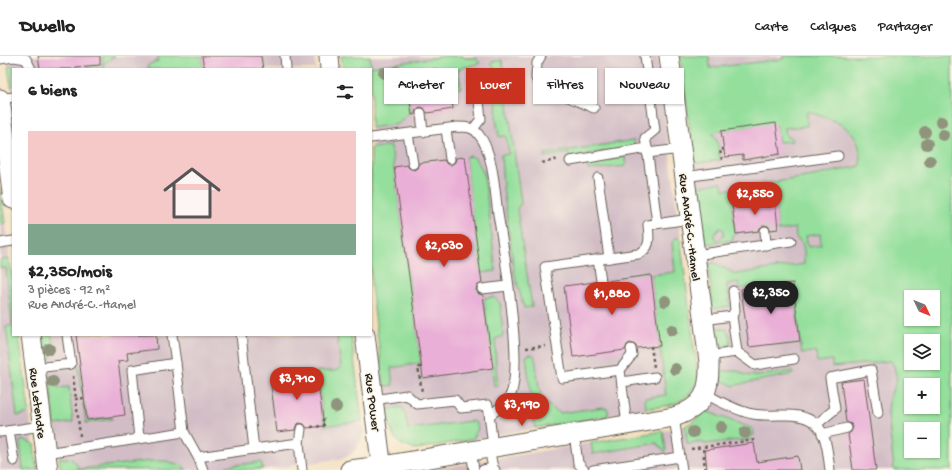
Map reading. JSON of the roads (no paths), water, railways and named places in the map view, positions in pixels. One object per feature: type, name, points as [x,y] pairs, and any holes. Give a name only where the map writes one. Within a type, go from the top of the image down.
[{"type":"street","points":[[329,56],[330,68]]},
{"type":"street","name":"Rue André-C.-Hamel","points":[[668,56],[708,356],[709,382],[704,396]]},
{"type":"street","points":[[0,99],[3,145],[11,174],[12,186]]},
{"type":"street","name":"Rue Letendre","points":[[31,336],[47,461]]},
{"type":"street","name":"Rue Power","points":[[365,336],[382,468]]},
{"type":"street","points":[[350,470],[382,468],[674,417],[684,414],[704,396]]},
{"type":"lane","points":[[285,56],[286,68]]},
{"type":"lane","points":[[541,56],[537,63],[536,78],[541,85],[594,108]]},
{"type":"lane","points":[[645,56],[655,130],[645,138],[657,224]]},
{"type":"lane","points":[[0,59],[20,57],[26,59],[30,66],[39,63]]},
{"type":"lane","points":[[0,99],[12,97]]},
{"type":"lane","points":[[473,129],[481,119],[479,104]]},
{"type":"lane","points":[[421,114],[423,132]]},
{"type":"lane","points":[[372,138],[467,127],[473,129],[479,134],[484,142],[490,158],[514,326],[515,376],[511,393],[507,400],[490,415]]},
{"type":"lane","points":[[446,129],[450,159]]},
{"type":"lane","points":[[408,134],[413,164]]},
{"type":"lane","points":[[566,162],[647,151],[681,149]]},
{"type":"lane","points":[[684,177],[838,156]]},
{"type":"lane","points":[[598,178],[609,258]]},
{"type":"lane","points":[[631,349],[632,355],[620,370],[562,378],[545,267],[638,254],[647,248],[650,241],[648,225],[690,219]]},
{"type":"lane","points":[[765,230],[766,245]]},
{"type":"lane","points":[[0,243],[12,241]]},
{"type":"lane","points":[[695,255],[791,241]]},
{"type":"lane","points":[[598,259],[601,281]]},
{"type":"lane","points":[[482,289],[508,286]]},
{"type":"lane","points":[[733,291],[735,310],[732,316],[737,352]]},
{"type":"lane","points":[[703,320],[732,316]]},
{"type":"lane","points":[[35,368],[71,364],[67,336]]},
{"type":"lane","points":[[172,336],[184,432],[198,456],[203,470]]},
{"type":"lane","points":[[241,336],[254,450]]},
{"type":"lane","points":[[708,356],[737,352],[755,365],[794,359]]},
{"type":"lane","points":[[139,438],[132,370],[176,363]]},
{"type":"lane","points":[[620,370],[627,425]]},
{"type":"lane","points":[[817,424],[835,409],[830,378],[871,370],[878,413]]},
{"type":"lane","points":[[622,382],[655,377]]},
{"type":"lane","points":[[373,400],[406,395],[417,404],[455,400],[461,408],[488,405],[490,415],[484,449],[474,470]]},
{"type":"lane","points":[[704,396],[741,411],[754,414],[801,416],[813,420],[817,424],[828,450],[830,470]]},
{"type":"lane","points":[[674,417],[682,470]]},
{"type":"lane","points":[[14,460],[5,432],[42,426]]},
{"type":"lane","points":[[822,434],[847,428]]},
{"type":"lane","points":[[301,429],[299,443],[302,470]]},
{"type":"lane","points":[[47,461],[139,438],[184,432]]},
{"type":"lane","points":[[574,434],[579,468]]},
{"type":"lane","points":[[198,456],[299,443]]},
{"type":"lane","points":[[483,470],[494,469],[484,449]]},
{"type":"lane","points":[[593,470],[680,457]]}]
